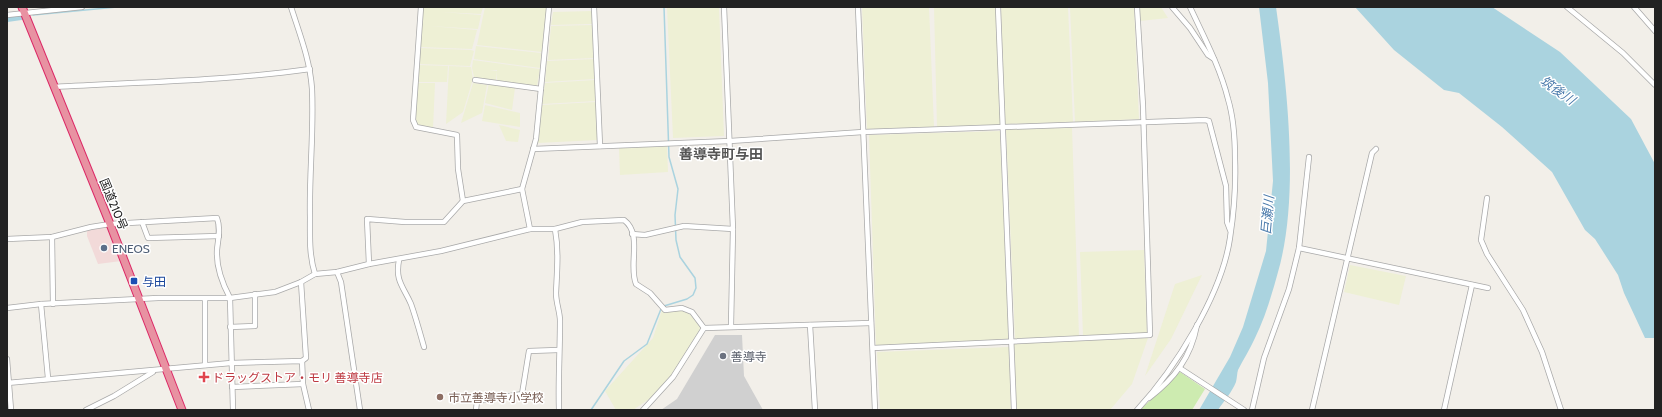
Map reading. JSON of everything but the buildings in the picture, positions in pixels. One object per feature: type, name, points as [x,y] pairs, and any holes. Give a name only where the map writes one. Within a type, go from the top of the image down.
[{"type":"highway","name":"国道210号","points":[[24,10],[167,368],[182,410]]},
{"type":"street","points":[[7,15],[24,10],[82,7]]},
{"type":"street","points":[[291,7],[306,50],[310,69],[312,118],[310,258],[315,274]]},
{"type":"street","points":[[421,7],[413,120],[416,127],[458,135],[458,169],[463,200]]},
{"type":"street","points":[[530,229],[522,189],[536,139],[549,7]]},
{"type":"street","points":[[594,7],[600,146]]},
{"type":"street","points":[[724,7],[733,229],[731,326]]},
{"type":"street","points":[[858,7],[875,410]]},
{"type":"street","points":[[998,7],[1014,410]]},
{"type":"street","points":[[872,348],[1150,335],[1142,123],[1143,106],[1137,7]]},
{"type":"street","points":[[1172,7],[1190,28],[1208,55],[1214,58]]},
{"type":"street","points":[[1137,410],[1175,360],[1198,321],[1220,274],[1230,238],[1235,197],[1233,125],[1229,100],[1220,71],[1190,7]]},
{"type":"street","points":[[1567,7],[1623,53],[1655,85]]},
{"type":"street","points":[[1634,7],[1655,31]]},
{"type":"street","points":[[55,87],[208,79],[272,74],[310,69]]},
{"type":"street","points":[[475,80],[541,89]]},
{"type":"street","points":[[533,149],[730,141],[863,132],[1205,120],[1209,121],[1226,186],[1227,222],[1230,230]]},
{"type":"street","points":[[1312,410],[1372,153],[1376,149]]},
{"type":"street","points":[[1252,410],[1264,358],[1289,289],[1299,248],[1309,157]]},
{"type":"street","points":[[369,264],[367,219],[405,222],[444,222],[463,200],[522,189]]},
{"type":"street","points":[[1487,198],[1481,240],[1487,254],[1523,310],[1542,352],[1561,410]]},
{"type":"street","points":[[7,238],[52,237],[91,227],[110,224],[217,218],[219,236],[217,250],[218,268],[230,298],[233,410]]},
{"type":"street","points":[[7,308],[41,304],[180,298],[230,298],[275,292],[301,282],[315,274],[337,272],[369,264],[399,260],[478,243],[530,229],[555,229],[582,222],[624,220],[630,226],[632,234],[634,245],[633,273],[636,284],[650,293],[665,310],[682,308],[692,312],[704,328]]},
{"type":"street","points":[[142,222],[148,238],[219,236]]},
{"type":"street","points":[[632,234],[644,235],[684,226],[733,229]]},
{"type":"street","points":[[555,229],[558,245],[559,266],[556,295],[560,319],[558,350],[559,410]]},
{"type":"street","points":[[52,237],[53,304]]},
{"type":"street","points":[[1299,248],[1488,288]]},
{"type":"street","points":[[399,260],[397,272],[402,289],[410,304],[424,347]]},
{"type":"street","points":[[337,272],[341,282],[360,410]]},
{"type":"street","points":[[8,383],[48,378],[231,363],[302,361],[306,358],[301,282]]},
{"type":"street","points":[[1444,410],[1472,285]]},
{"type":"street","points":[[230,327],[255,326],[255,294]]},
{"type":"street","points":[[205,299],[205,365]]},
{"type":"street","points":[[41,304],[48,378]]},
{"type":"street","points":[[1144,402],[1161,389],[1180,369],[1194,340],[1198,321]]},
{"type":"street","points":[[704,328],[871,323]]},
{"type":"street","points":[[810,325],[815,410]]},
{"type":"street","points":[[643,410],[673,377],[704,328]]},
{"type":"street","points":[[476,410],[477,401],[522,394],[529,351],[558,350]]},
{"type":"street","points":[[7,359],[11,410]]},
{"type":"street","points":[[302,361],[303,384],[309,410]]},
{"type":"street","points":[[86,410],[114,396],[150,372],[167,368]]},
{"type":"street","points":[[1180,369],[1242,409]]},
{"type":"street","points":[[232,387],[303,384]]},
{"type":"shaded area","name":"ENEOS","points":[[107,226],[121,261],[98,264],[87,236],[87,230]]},
{"type":"shaded area","name":"善導寺","points":[[715,335],[742,335],[744,376],[763,410],[661,410],[677,399]]},
{"type":"green space","points":[[422,7],[483,7],[481,14],[441,12],[481,15],[478,29],[430,26],[477,30],[472,49],[420,47]]},
{"type":"green space","points":[[485,7],[547,7],[542,52],[477,45]]},
{"type":"green space","points":[[667,7],[719,7],[724,136],[673,138]]},
{"type":"green space","points":[[862,7],[929,7],[934,127],[867,129]]},
{"type":"green space","points":[[934,7],[996,7],[1001,125],[937,127]]},
{"type":"green space","points":[[1001,7],[1068,7],[1073,122],[1005,124]]},
{"type":"green space","points":[[1070,7],[1134,7],[1139,119],[1075,122]]},
{"type":"green space","points":[[1139,7],[1161,7],[1168,18],[1140,21]]},
{"type":"green space","points":[[592,11],[592,24],[551,25],[553,12]]},
{"type":"green space","points":[[593,25],[594,58],[548,60],[551,26]]},
{"type":"green space","points":[[476,46],[541,53],[540,68],[474,59]]},
{"type":"green space","points":[[420,48],[474,51],[470,66],[419,64]]},
{"type":"green space","points":[[595,59],[595,79],[545,82],[547,61]]},
{"type":"green space","points":[[473,60],[540,69],[537,86],[497,81],[497,71],[496,81],[474,77],[472,68]]},
{"type":"green space","points":[[418,65],[448,66],[447,82],[417,82]]},
{"type":"green space","points":[[449,66],[471,67],[473,79],[463,112],[446,124]]},
{"type":"green space","points":[[595,80],[596,101],[542,104],[545,83]]},
{"type":"green space","points":[[417,83],[435,83],[433,129],[414,128]]},
{"type":"green space","points":[[473,83],[487,85],[482,113],[461,123]]},
{"type":"green space","points":[[489,83],[515,88],[512,110],[485,103]]},
{"type":"green space","points":[[596,102],[598,140],[537,143],[542,105]]},
{"type":"green space","points":[[485,105],[520,113],[520,127],[482,121]]},
{"type":"green space","points":[[499,125],[520,130],[518,142],[506,141]]},
{"type":"green space","points":[[1072,128],[1079,336],[1015,339],[1006,129]]},
{"type":"green space","points":[[1000,131],[1009,339],[876,346],[869,135]]},
{"type":"green space","points":[[667,146],[668,172],[620,175],[619,148]]},
{"type":"green space","points":[[1144,250],[1147,334],[1083,336],[1080,252]]},
{"type":"green space","points":[[1350,265],[1406,276],[1399,305],[1344,292]]},
{"type":"green space","points":[[1202,275],[1171,339],[1145,376],[1175,284]]},
{"type":"green space","points":[[662,310],[687,311],[702,329],[658,393],[633,410],[616,410],[605,391],[653,338]]},
{"type":"green space","points":[[1148,338],[1132,384],[1110,410],[1016,410],[1014,343]]},
{"type":"green space","points":[[1009,347],[1011,410],[880,410],[877,352]]},
{"type":"green space","points":[[1180,372],[1205,389],[1192,410],[1140,410]]},
{"type":"water","points":[[1259,7],[1276,7],[1284,71],[1290,175],[1289,210],[1285,242],[1278,272],[1265,314],[1259,330],[1238,370],[1234,386],[1218,410],[1199,410],[1230,357],[1243,327],[1266,251],[1273,181],[1268,83]]},
{"type":"water","name":"筑後川","points":[[1355,7],[1492,7],[1560,52],[1631,119],[1655,164],[1655,338],[1645,338],[1624,293],[1618,275],[1595,239],[1585,230],[1552,172],[1502,127],[1459,93],[1444,90],[1394,50]]},
{"type":"waterway","points":[[33,15],[117,7]]},
{"type":"waterway","points":[[664,7],[669,157],[678,189],[675,215],[676,240],[680,257],[695,278],[696,288],[693,295],[687,299],[664,306]]},
{"type":"waterway","points":[[7,18],[21,16]]},
{"type":"waterway","points":[[591,410],[624,361],[647,344],[661,309]]},
{"type":"place","name":"ENEOS","points":[[104,248]]},
{"type":"place","name":"与田","points":[[134,281]]},
{"type":"place","name":"善導寺","points":[[723,356]]},
{"type":"place","name":"ドラッグストア・モリ 善導寺店","points":[[204,377]]},
{"type":"place","name":"市立善導寺小学校","points":[[440,397]]},
{"type":"district","name":"善導寺町与田","points":[[721,154]]},
{"type":"water label","name":"巨瀬川","points":[[1267,215]]}]
